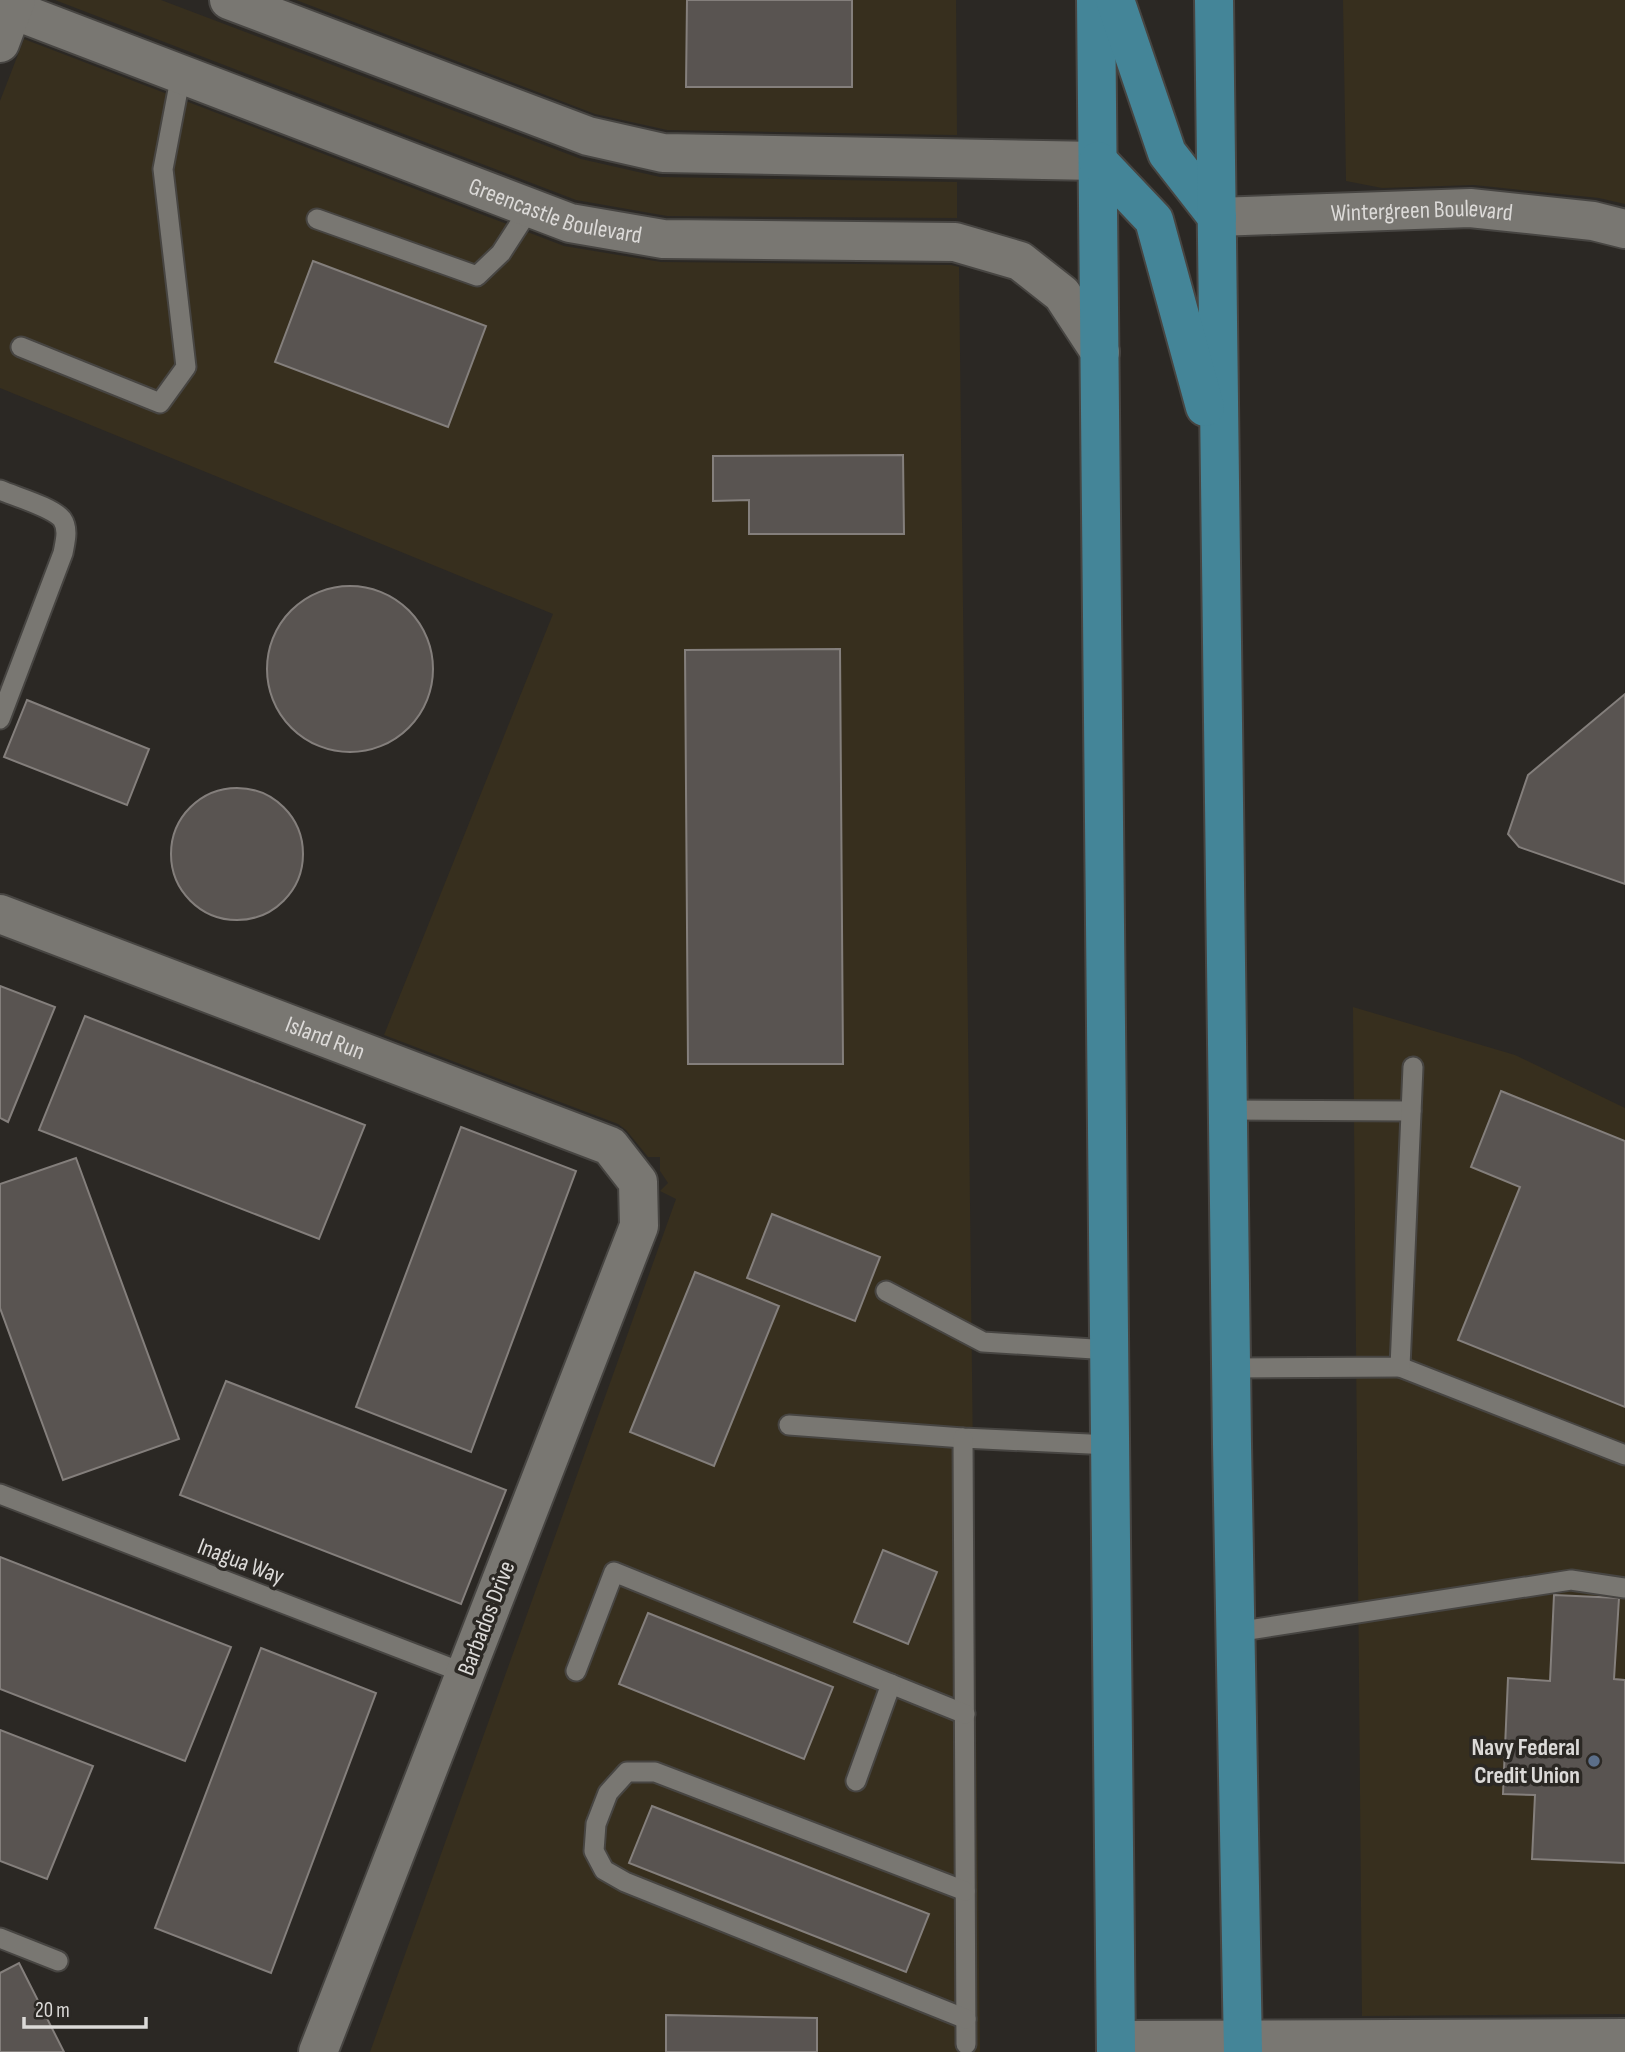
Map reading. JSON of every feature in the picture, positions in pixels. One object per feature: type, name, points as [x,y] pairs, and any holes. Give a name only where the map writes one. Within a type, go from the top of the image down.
[{"type":"main road","points":[[1096,0],[1116,2046]]},
{"type":"main road","points":[[1115,0],[1167,153],[1217,217]]},
{"type":"main road","points":[[1214,0],[1243,2046]]},
{"type":"main road","points":[[1098,161],[1154,220],[1220,460]]},
{"type":"street","points":[[229,0],[588,136],[663,153],[1098,161]]},
{"type":"street","name":"Greencastle Boulevard","points":[[7,14],[181,74],[570,223],[663,239],[955,242],[1020,261],[1062,294],[1100,352]]},
{"type":"street","name":"Wintergreen Boulevard","points":[[1217,217],[1470,208],[1593,221],[1625,229]]},
{"type":"street","name":"Island Run","points":[[0,914],[610,1146],[638,1182]]},
{"type":"street","name":"Barbados Drive","points":[[318,2052],[639,1226],[638,1182]]},
{"type":"street","points":[[1116,2046],[1625,2038]]},
{"type":"lane","points":[[21,347],[159,403],[186,367],[163,169],[181,74]]},
{"type":"lane","points":[[317,219],[477,276],[501,253],[530,208]]},
{"type":"lane","points":[[0,490],[53,512],[64,521],[67,534],[63,553],[0,719]]},
{"type":"lane","points":[[1400,1367],[1413,1066]]},
{"type":"lane","points":[[1228,1110],[1411,1111]]},
{"type":"lane","points":[[886,1291],[984,1342],[1109,1350]]},
{"type":"lane","points":[[1232,1368],[1400,1367],[1625,1455]]},
{"type":"lane","points":[[789,1425],[1110,1445]]},
{"type":"lane","points":[[963,1437],[966,2044]]},
{"type":"lane","name":"Inagua Way","points":[[0,1494],[464,1674]]},
{"type":"lane","points":[[576,1671],[614,1572],[965,1714]]},
{"type":"lane","points":[[1236,1632],[1572,1580],[1625,1588]]},
{"type":"lane","points":[[856,1781],[891,1684]]},
{"type":"lane","points":[[965,1891],[654,1772],[627,1772],[608,1793],[596,1824],[594,1851],[604,1870],[625,1882],[966,2019]]},
{"type":"lane","points":[[0,1938],[58,1961]]},
{"type":"shaded area","points":[[55,0],[161,0],[581,159],[660,177],[957,182],[957,218],[667,216],[576,200]]},
{"type":"shaded area","points":[[296,0],[956,0],[957,135],[667,130],[595,114]]},
{"type":"shaded area","points":[[1343,0],[1625,0],[1625,204],[1599,198],[1474,185],[1382,188],[1346,181]]},
{"type":"shaded area","points":[[24,39],[564,246],[661,262],[959,267],[980,2052],[370,2052],[676,1199],[660,1191],[668,1183],[660,1171],[660,1157],[648,1157],[618,1124],[384,1035],[553,614],[0,388],[0,101]]},
{"type":"shaded area","points":[[1353,1007],[1515,1055],[1625,1108],[1625,2014],[1362,2016]]},
{"type":"building","points":[[687,0],[852,0],[852,87],[686,87]]},
{"type":"building","points":[[313,261],[486,326],[448,427],[275,362]]},
{"type":"building","points":[[903,455],[904,534],[749,534],[749,500],[713,501],[713,456]]},
{"type":"building","points":[[350,586],[382,592],[409,610],[427,637],[433,669],[427,701],[409,728],[382,746],[350,752],[318,746],[291,728],[273,701],[267,669],[273,637],[291,610],[318,592]]},
{"type":"building","points":[[840,649],[843,1064],[688,1064],[685,650]]},
{"type":"building","points":[[1625,694],[1625,884],[1519,847],[1508,834],[1528,775]]},
{"type":"building","points":[[27,700],[149,749],[127,805],[4,757]]},
{"type":"building","points":[[237,788],[262,793],[284,807],[298,829],[303,854],[298,879],[284,901],[262,915],[237,920],[212,915],[190,901],[176,879],[171,854],[176,829],[190,807],[212,793]]},
{"type":"building","points":[[0,986],[55,1007],[8,1122],[0,1118]]},
{"type":"building","points":[[85,1016],[365,1125],[319,1239],[39,1130]]},
{"type":"building","points":[[1501,1091],[1625,1141],[1625,1407],[1458,1340],[1520,1187],[1471,1167]]},
{"type":"building","points":[[461,1127],[576,1171],[471,1452],[356,1407]]},
{"type":"building","points":[[76,1158],[179,1439],[63,1480],[0,1308],[0,1184]]},
{"type":"building","points":[[772,1214],[880,1257],[855,1321],[747,1278]]},
{"type":"building","points":[[695,1272],[779,1306],[714,1466],[630,1432]]},
{"type":"building","points":[[226,1381],[506,1490],[461,1604],[180,1495]]},
{"type":"building","points":[[883,1550],[937,1572],[908,1644],[854,1622]]},
{"type":"building","points":[[0,1557],[231,1647],[185,1761],[0,1689]]},
{"type":"building","points":[[1554,1595],[1619,1598],[1614,1679],[1625,1680],[1625,1863],[1532,1859],[1535,1795],[1503,1794],[1508,1678],[1550,1681]]},
{"type":"building","points":[[648,1613],[833,1687],[804,1759],[619,1684]]},
{"type":"building","points":[[261,1648],[376,1693],[271,1973],[155,1928]]},
{"type":"building","points":[[0,1730],[93,1766],[47,1879],[0,1861]]},
{"type":"building","points":[[652,1806],[929,1914],[906,1972],[629,1863]]},
{"type":"building","points":[[19,1963],[64,2052],[0,2052],[0,1973]]},
{"type":"building","points":[[666,2015],[817,2018],[817,2052],[666,2052]]},
{"type":"place","name":"Navy Federal Credit Union","points":[[1594,1761]]}]
